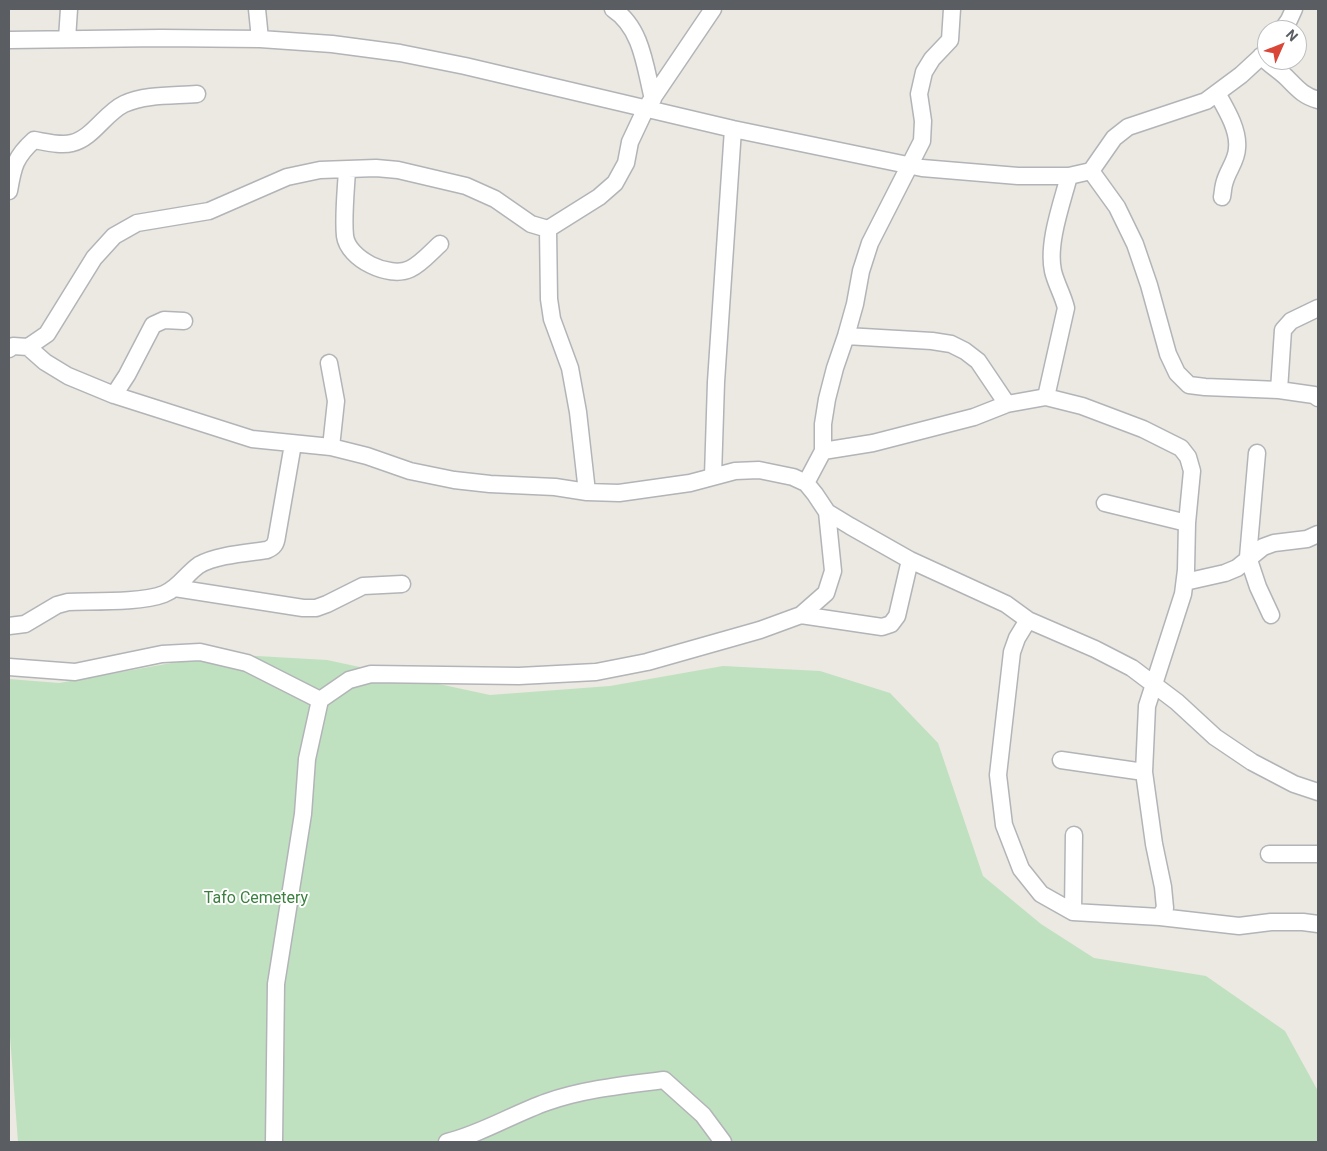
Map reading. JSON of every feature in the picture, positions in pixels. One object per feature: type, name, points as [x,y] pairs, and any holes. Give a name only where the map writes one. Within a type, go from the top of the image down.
[{"type":"street","points":[[67,40],[69,9]]},
{"type":"street","points":[[257,9],[260,39]]},
{"type":"street","points":[[614,9],[623,15],[633,28],[640,46],[650,104]]},
{"type":"street","points":[[28,347],[47,334],[94,258],[114,236],[137,224],[209,211],[287,177],[320,170],[376,168],[398,170],[466,186],[495,199],[531,224],[548,229],[599,197],[615,183],[626,163],[630,142],[650,104],[713,9]]},
{"type":"street","points":[[806,483],[824,451],[823,424],[827,399],[834,368],[855,304],[870,244],[922,141],[923,121],[919,94],[924,72],[932,59],[950,40],[952,9]]},
{"type":"street","points":[[9,40],[260,39],[332,44],[465,66],[650,104],[733,129],[922,168],[1018,176],[1069,176],[1091,171],[1114,138],[1128,127],[1206,101],[1257,60]]},
{"type":"street","points":[[1279,70],[1300,92],[1308,98],[1318,100]]},
{"type":"street","points":[[1217,93],[1228,112],[1236,135],[1237,148],[1235,159],[1225,181],[1222,197]]},
{"type":"street","points":[[9,191],[12,174],[20,153],[34,140],[56,144],[73,143],[90,133],[105,117],[124,104],[145,98],[197,94]]},
{"type":"street","points":[[713,476],[716,382],[733,129]]},
{"type":"street","points":[[347,170],[345,236],[350,250],[363,261],[381,269],[410,270],[440,244]]},
{"type":"street","points":[[1091,171],[1118,207],[1135,244],[1149,285],[1168,354],[1177,373],[1189,385],[1279,390],[1314,395],[1318,398]]},
{"type":"street","points":[[1046,397],[1066,308],[1053,271],[1052,248],[1069,176]]},
{"type":"street","points":[[548,229],[552,319],[570,368],[578,412],[587,492]]},
{"type":"street","points":[[1279,390],[1283,330],[1291,321],[1318,308]]},
{"type":"street","points":[[114,395],[127,375],[152,325],[164,320],[184,321]]},
{"type":"street","points":[[846,336],[932,341],[951,344],[965,351],[978,361],[1007,404]]},
{"type":"street","points":[[9,349],[13,346],[28,347],[45,362],[68,376],[114,395],[252,439],[331,447],[367,456],[410,471],[454,480],[490,484],[555,487],[587,492],[619,493],[690,483],[735,471],[759,470],[778,472],[793,477],[806,483],[827,512],[910,560],[1006,604],[1028,620],[1095,649],[1132,668],[1177,702],[1215,737],[1252,762],[1294,784],[1318,792]]},
{"type":"street","points":[[329,363],[336,401],[331,447]]},
{"type":"street","points":[[824,451],[873,443],[931,429],[974,417],[1007,404],[1046,397],[1082,406],[1143,428],[1181,448],[1188,457],[1192,471],[1187,523],[1185,582],[1183,594],[1147,706],[1144,772],[1154,844],[1163,887],[1165,908],[1160,917]]},
{"type":"street","points":[[9,626],[25,624],[57,605],[68,602],[146,598],[164,594],[175,588],[189,573],[200,565],[211,560],[267,550],[273,547],[278,536],[293,444]]},
{"type":"street","points":[[1256,454],[1248,557],[1258,587],[1272,615]]},
{"type":"street","points":[[1105,502],[1187,523]]},
{"type":"street","points":[[274,1142],[276,984],[304,814],[307,759],[320,700],[349,680],[371,674],[519,676],[596,672],[647,662],[760,630],[800,615],[826,594],[833,571],[827,512]]},
{"type":"street","points":[[1185,582],[1225,573],[1237,568],[1248,557],[1263,547],[1274,543],[1306,539],[1318,534]]},
{"type":"street","points":[[800,615],[882,627],[892,624],[897,616],[910,560]]},
{"type":"street","points":[[175,588],[302,608],[316,608],[363,586],[402,584]]},
{"type":"street","points":[[1028,620],[1017,638],[1012,652],[998,775],[1004,825],[1021,869],[1042,894],[1072,912],[1160,917],[1239,926],[1287,922],[1318,924]]},
{"type":"street","points":[[9,667],[75,672],[154,656],[200,652],[247,663],[320,700]]},
{"type":"street","points":[[1061,760],[1144,772]]},
{"type":"street","points":[[1072,912],[1074,835]]},
{"type":"street","points":[[1269,854],[1318,854]]},
{"type":"street","points":[[447,1142],[466,1138],[508,1117],[548,1101],[588,1091],[664,1080],[703,1115],[724,1142]]},
{"type":"green space","name":"Tafo Cemetery","points":[[222,654],[327,660],[490,695],[610,686],[723,666],[820,671],[890,693],[938,743],[983,876],[1041,924],[1094,958],[1206,976],[1285,1031],[1318,1091],[1318,1142],[18,1142],[9,1023],[9,679],[59,683]]}]
